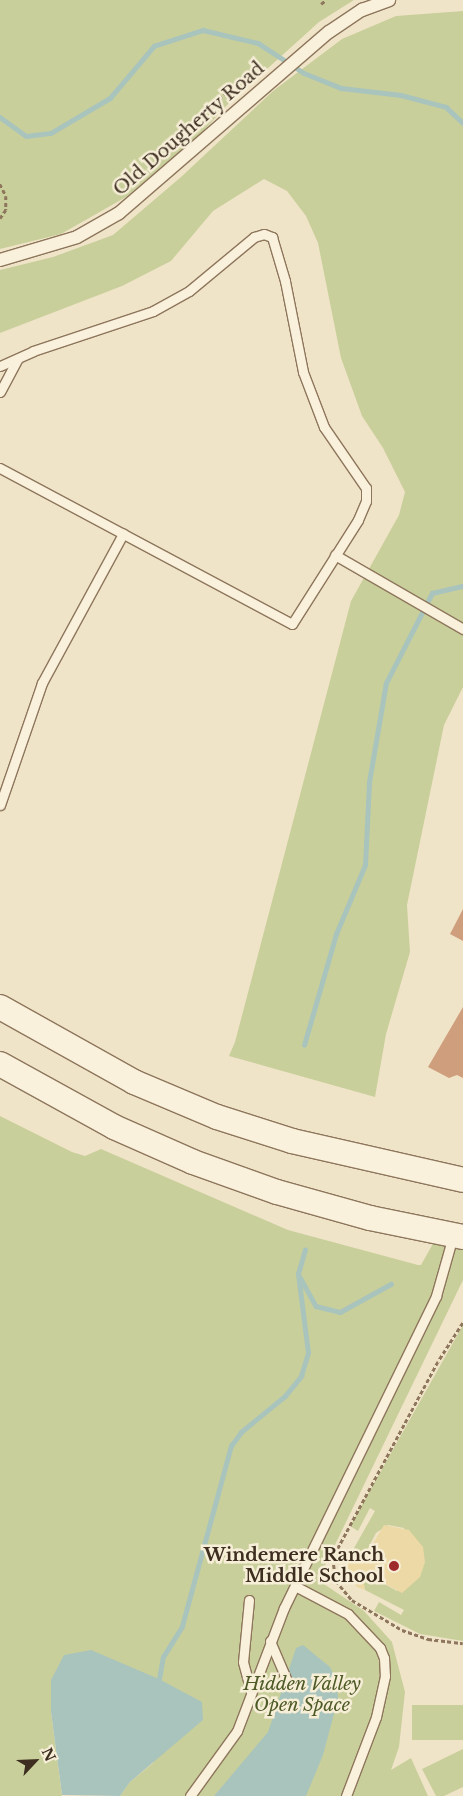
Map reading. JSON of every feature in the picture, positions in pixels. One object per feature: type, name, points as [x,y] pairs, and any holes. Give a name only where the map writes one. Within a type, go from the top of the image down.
[{"type":"main road","points":[[0,1007],[134,1082],[216,1117],[292,1141],[463,1180]]},
{"type":"main road","points":[[0,1064],[114,1126],[193,1162],[277,1192],[370,1218],[458,1236]]},
{"type":"street","name":"Old Dougherty Road","points":[[0,260],[53,246],[98,226],[119,213],[205,141],[264,86],[329,32],[362,10],[389,0]]},
{"type":"lane","points":[[0,366],[18,357],[153,311],[189,291],[254,237],[264,234],[272,236],[285,281],[303,372],[324,427],[366,488],[366,501],[358,520],[292,624],[0,468]]},
{"type":"lane","points":[[0,392],[18,357]]},
{"type":"lane","points":[[0,805],[42,683],[123,534]]},
{"type":"lane","points":[[334,556],[463,629]]},
{"type":"lane","points":[[190,1796],[237,1732],[270,1641],[436,1296],[458,1236]]},
{"type":"lane","points":[[295,1586],[348,1614],[366,1630],[384,1658],[385,1676],[376,1717],[346,1796]]},
{"type":"lane","points":[[249,1600],[243,1662],[252,1692]]},
{"type":"lane","points":[[270,1641],[288,1683]]},
{"type":"path","points":[[321,4],[326,0]]},
{"type":"path","points":[[205,141],[200,117],[230,89]]},
{"type":"path","points":[[0,184],[6,196],[6,210],[0,219]]},
{"type":"path","points":[[463,1323],[438,1362],[333,1558],[336,1581],[352,1600],[402,1630],[428,1639],[463,1643]]},
{"type":"green space","points":[[0,0],[354,0],[319,22],[225,107],[198,137],[126,197],[61,234],[0,249]]},
{"type":"green space","points":[[463,11],[463,687],[444,725],[407,905],[410,952],[386,1034],[375,1097],[229,1056],[235,1042],[351,601],[399,515],[405,492],[383,448],[362,416],[341,358],[318,243],[306,216],[287,191],[264,179],[213,211],[171,261],[122,286],[0,333],[0,270],[53,257],[113,235],[181,177],[273,91],[342,39],[396,16]]},
{"type":"green space","name":"Hidden Valley Open Space","points":[[0,1116],[72,1152],[85,1156],[101,1149],[288,1230],[418,1265],[421,1265],[440,1231],[463,1237],[463,1280],[318,1580],[364,1611],[392,1642],[405,1692],[399,1747],[391,1770],[411,1758],[428,1796],[120,1796],[130,1782],[153,1763],[189,1696],[131,1668],[51,1712],[62,1796],[0,1796]]},
{"type":"green space","points":[[463,1325],[463,1641],[420,1634],[374,1611],[379,1602],[401,1615],[404,1610],[365,1590],[363,1580],[369,1575],[397,1591],[404,1528],[388,1525],[376,1533],[363,1558],[357,1555],[354,1548],[375,1511],[370,1508],[358,1531],[350,1526]]},
{"type":"green space","points":[[412,1705],[463,1705],[463,1740],[412,1740]]},
{"type":"green space","points":[[463,1749],[463,1787],[444,1796],[436,1796],[422,1769]]},
{"type":"sand","points":[[384,1525],[409,1530],[423,1547],[425,1562],[420,1577],[402,1593],[369,1575],[363,1580],[365,1590],[357,1587],[345,1572],[350,1552],[354,1548],[357,1555],[365,1557]]},
{"type":"water","points":[[303,1645],[330,1667],[337,1682],[338,1699],[323,1755],[306,1796],[214,1796],[268,1732],[296,1648]]},
{"type":"water","points":[[91,1650],[159,1679],[202,1702],[203,1720],[130,1782],[120,1796],[62,1795],[51,1712],[51,1680],[64,1655]]},
{"type":"building","points":[[463,909],[463,941],[450,934]]},
{"type":"building","points":[[463,1007],[463,1078],[457,1075],[449,1078],[428,1067]]},
{"type":"waterway","points":[[0,117],[26,136],[51,133],[110,98],[154,46],[203,30],[258,43],[304,73],[341,88],[401,95],[446,107],[463,123]]},
{"type":"waterway","points":[[304,1045],[336,934],[365,865],[369,782],[386,683],[432,593],[463,586]]},
{"type":"waterway","points":[[159,1679],[163,1657],[182,1626],[231,1446],[241,1432],[285,1396],[301,1376],[308,1353],[298,1274],[305,1250]]},
{"type":"waterway","points":[[300,1277],[316,1306],[340,1312],[391,1284]]},
{"type":"place","name":"Windemere Ranch Middle School","points":[[394,1566]]}]
